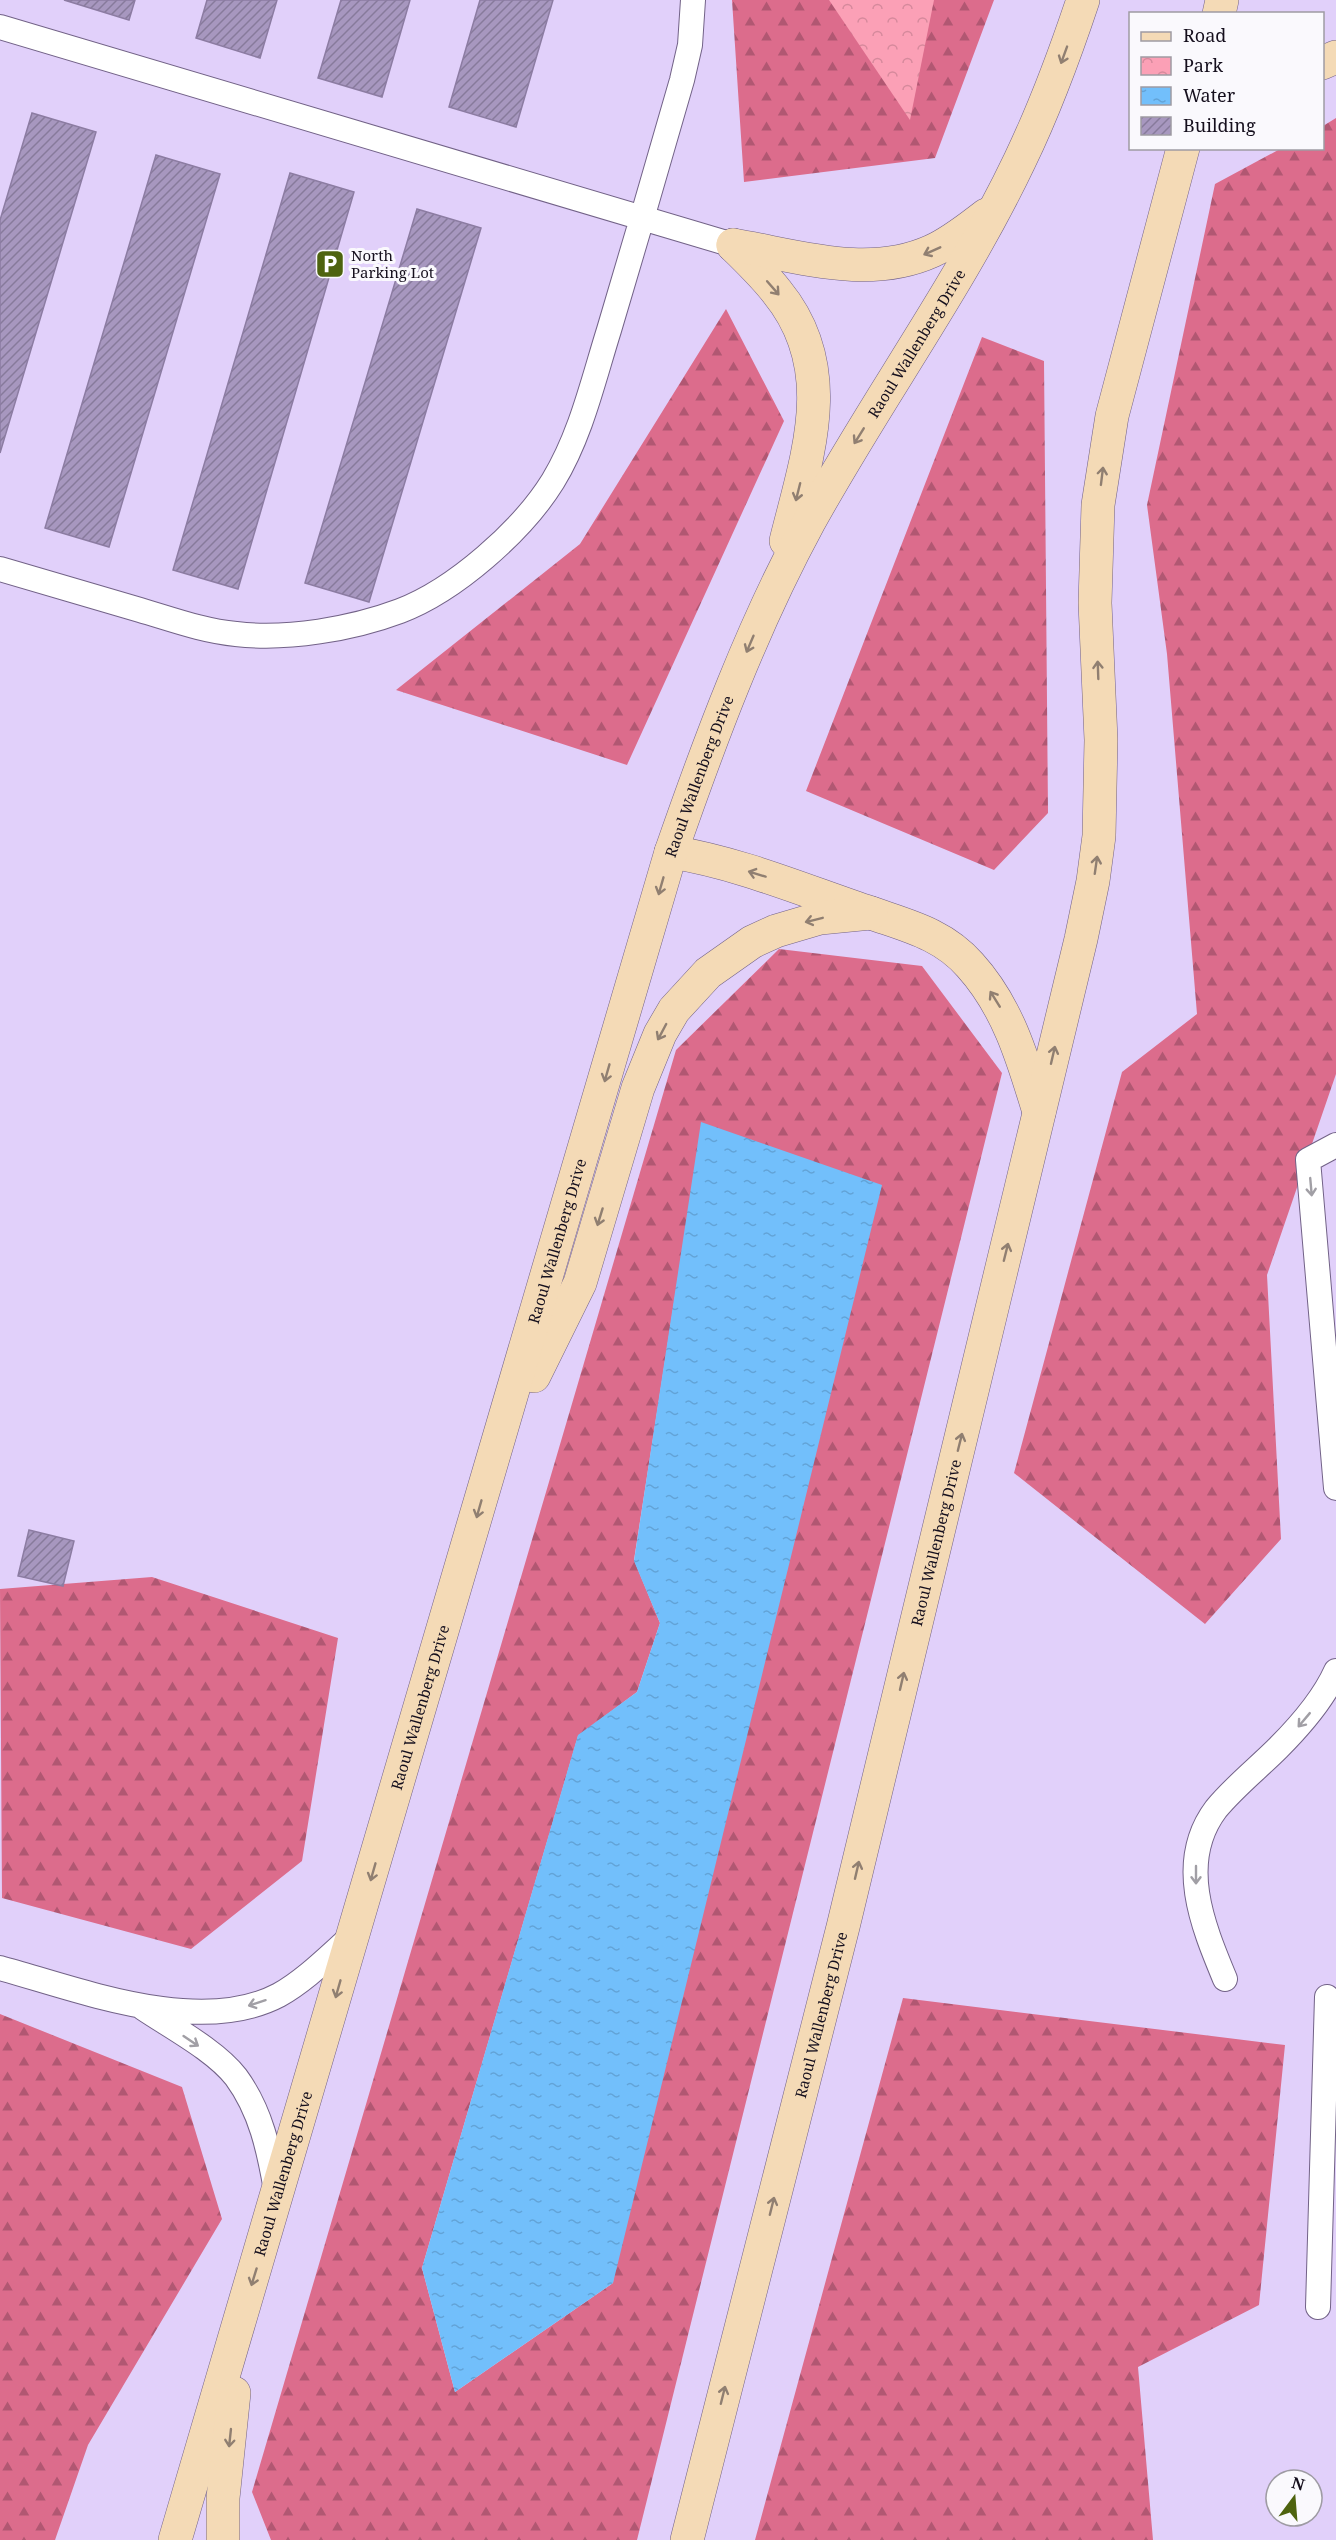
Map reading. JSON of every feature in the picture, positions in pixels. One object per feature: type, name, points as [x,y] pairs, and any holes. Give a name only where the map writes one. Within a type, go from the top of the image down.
[{"type":"street","name":"Raoul Wallenberg Drive","points":[[175,2540],[278,2196],[671,852],[743,660],[773,590],[844,461],[936,312],[997,206],[1045,106],[1083,0]]},
{"type":"street","name":"Raoul Wallenberg Drive","points":[[687,2540],[843,1927],[1094,881],[1099,836],[1101,740],[1095,551],[1105,457],[1112,416],[1187,154]]},
{"type":"street","points":[[733,245],[847,266],[876,266],[904,262],[934,251],[956,238],[997,206]]},
{"type":"street","points":[[733,245],[778,293],[807,347],[814,372],[815,400],[808,452],[773,590]]},
{"type":"street","points":[[671,852],[696,856],[819,893],[924,931],[951,947],[985,982],[1014,1032],[1039,1112]]},
{"type":"street","points":[[495,1453],[580,1283],[638,1088],[660,1034],[674,1010],[708,973],[752,942],[776,931],[820,918],[872,913]]},
{"type":"street","points":[[223,2540],[223,2498],[242,2317]]},
{"type":"street","points":[[671,2540],[708,2451]]},
{"type":"lane","points":[[0,569],[191,625],[236,634],[291,635],[327,629],[400,611],[430,596],[459,577],[513,532],[553,481],[568,453],[580,422],[643,218],[682,80],[690,45],[693,0]]},
{"type":"lane","points":[[0,27],[733,245]]},
{"type":"lane","points":[[1336,1145],[1308,1160],[1336,1488]]},
{"type":"lane","points":[[1226,1979],[1205,1930],[1199,1908],[1196,1863],[1200,1843],[1216,1810],[1300,1724],[1323,1695],[1336,1671]]},
{"type":"lane","points":[[0,1968],[143,2008],[206,2012],[234,2010],[279,1995],[303,1978],[355,1933]]},
{"type":"lane","points":[[1318,2307],[1327,1997]]},
{"type":"lane","points":[[143,2008],[204,2050],[235,2076],[262,2126],[278,2196]]},
{"type":"green space","points":[[732,0],[994,0],[935,158],[744,182]]},
{"type":"green space","points":[[829,0],[934,0],[910,120]]},
{"type":"green space","points":[[1336,118],[1336,1074],[1267,1275],[1281,1539],[1205,1624],[1014,1473],[1122,1072],[1197,1014],[1167,654],[1147,505],[1215,184],[1278,150],[1324,150],[1324,125]]},
{"type":"green space","points":[[726,309],[784,421],[627,765],[396,690],[580,544]]},
{"type":"green space","points":[[982,337],[1044,361],[1048,813],[994,870],[806,791]]},
{"type":"green space","points":[[779,949],[922,966],[1002,1073],[637,2540],[271,2540],[252,2492],[676,1050]],"holes":[[[702,1123],[613,2283],[455,2392],[422,2268],[578,1736],[637,1692],[660,1623],[634,1560]]]},
{"type":"green space","points":[[152,1577],[338,1638],[302,1861],[191,1949],[2,1898],[0,1589]]},
{"type":"green space","points":[[903,1998],[1285,2045],[1259,2305],[1138,2367],[1153,2540],[755,2540]]},
{"type":"green space","points":[[0,2014],[182,2087],[222,2219],[88,2445],[55,2540],[0,2540]]},
{"type":"water","points":[[701,1122],[882,1185],[613,2283],[455,2392],[422,2268],[578,1735],[637,1692],[660,1623],[634,1561]]},
{"type":"building","points":[[64,0],[135,0],[129,20]]},
{"type":"building","points":[[64,0],[135,0],[129,20]]},
{"type":"building","points":[[207,0],[277,0],[260,58],[196,38]]},
{"type":"building","points":[[207,0],[277,0],[260,58],[196,38]]},
{"type":"building","points":[[341,0],[410,0],[382,97],[318,78]]},
{"type":"building","points":[[341,0],[410,0],[382,97],[318,78]]},
{"type":"building","points":[[480,0],[553,0],[516,127],[449,107]]},
{"type":"building","points":[[480,0],[553,0],[516,127],[449,107]]},
{"type":"building","points":[[32,113],[96,132],[0,453],[0,220]]},
{"type":"building","points":[[32,113],[96,132],[0,453],[0,220]]},
{"type":"building","points":[[156,155],[220,174],[109,547],[45,528]]},
{"type":"building","points":[[156,155],[220,174],[109,547],[45,528]]},
{"type":"building","points":[[290,173],[354,192],[238,589],[173,570]]},
{"type":"building","points":[[290,173],[354,192],[238,589],[173,570]]},
{"type":"building","points":[[417,209],[481,228],[369,602],[305,583]]},
{"type":"building","points":[[417,209],[481,228],[369,602],[305,583]]},
{"type":"building","points":[[29,1530],[74,1541],[63,1586],[18,1576]]},
{"type":"place","name":"North Parking Lot","points":[[330,264]]}]
